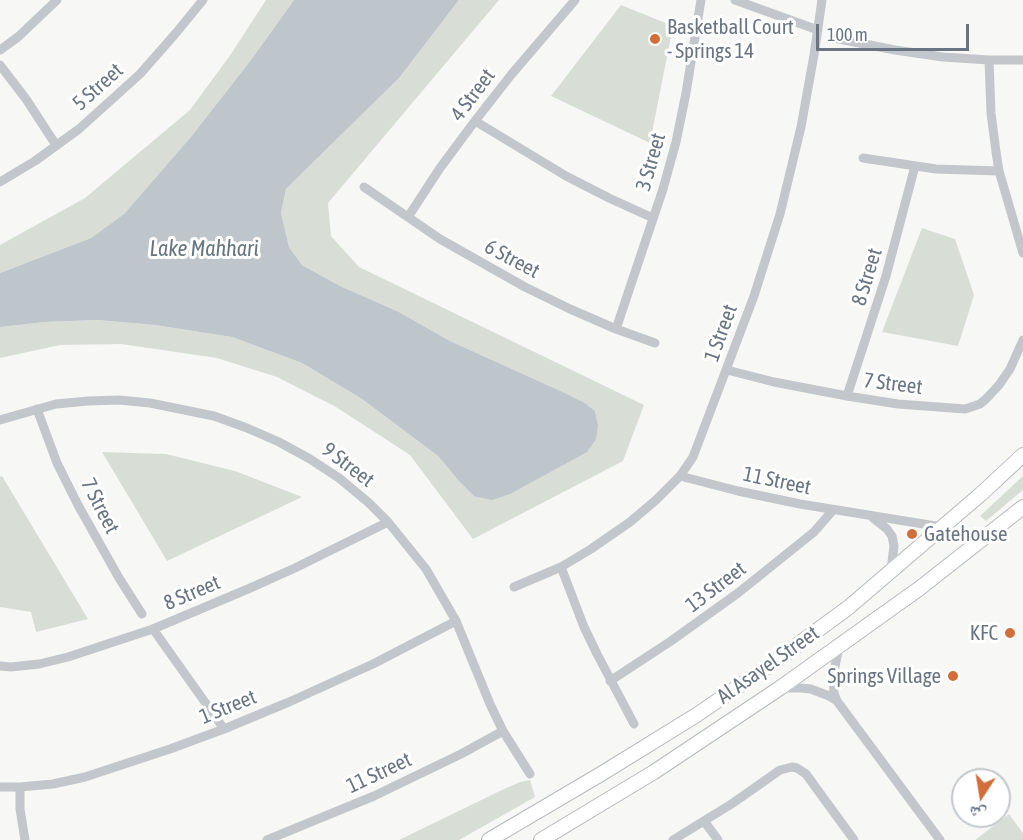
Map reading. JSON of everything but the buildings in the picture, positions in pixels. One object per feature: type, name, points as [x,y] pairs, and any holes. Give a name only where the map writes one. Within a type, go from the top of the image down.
[{"type":"main road","name":"Al Asayel Street","points":[[489,840],[602,774],[724,696],[830,621],[942,528],[1023,455]]},
{"type":"main road","name":"Al Asayel Street","points":[[541,840],[675,759],[780,688],[920,588],[1023,507]]},
{"type":"street","points":[[0,50],[18,37],[57,0]]},
{"type":"street","name":"5 Street","points":[[0,182],[79,129],[140,74],[203,0]]},
{"type":"street","name":"4 Street","points":[[408,217],[475,121],[575,0]]},
{"type":"street","name":"3 Street","points":[[616,329],[676,141],[701,0]]},
{"type":"street","points":[[735,0],[819,30]]},
{"type":"street","name":"1 Street","points":[[514,587],[561,567],[630,522],[680,476],[693,457],[727,370],[780,214],[801,127],[819,30],[822,0]]},
{"type":"street","points":[[834,38],[919,54],[990,60],[1023,60]]},
{"type":"street","points":[[990,60],[991,113],[999,171],[1023,253]]},
{"type":"street","points":[[0,65],[26,99],[56,145]]},
{"type":"street","points":[[475,121],[566,176],[653,218]]},
{"type":"street","points":[[863,158],[957,171],[999,171]]},
{"type":"street","name":"8 Street","points":[[847,396],[886,276],[915,166]]},
{"type":"street","name":"6 Street","points":[[364,187],[440,239],[525,287],[616,329],[655,343]]},
{"type":"street","name":"7 Street","points":[[727,370],[774,382],[898,404],[971,408],[986,399],[999,385],[1010,369],[1023,340]]},
{"type":"street","name":"9 Street","points":[[0,420],[56,404],[119,400],[150,403],[214,416],[269,437],[310,459],[354,490],[388,522],[426,569],[456,621],[503,731],[530,774]]},
{"type":"street","name":"7 Street","points":[[37,409],[57,463],[78,505],[142,614]]},
{"type":"street","name":"11 Street","points":[[680,476],[763,497],[942,528]]},
{"type":"street","name":"13 Street","points":[[610,681],[738,593],[814,532],[833,510]]},
{"type":"street","name":"11 Street","points":[[868,516],[881,523],[892,536],[894,546],[891,571]]},
{"type":"street","name":"8 Street","points":[[0,666],[39,664],[68,657],[153,629],[285,572],[388,522]]},
{"type":"street","points":[[561,567],[584,627],[634,724]]},
{"type":"street","name":"1 Street","points":[[0,787],[53,784],[85,777],[170,749],[289,702],[373,664],[456,621]]},
{"type":"street","points":[[153,629],[224,729]]},
{"type":"street","points":[[837,701],[833,676],[839,647]]},
{"type":"street","points":[[780,688],[811,689],[837,701],[940,840]]},
{"type":"street","name":"11 Street","points":[[267,840],[329,816],[391,788],[503,731]]},
{"type":"street","points":[[673,840],[780,770],[792,767],[806,774],[854,840]]},
{"type":"street","points":[[20,787],[20,808],[25,840]]},
{"type":"street","points":[[704,821],[718,840]]},
{"type":"shaded area","points":[[266,0],[294,0],[190,138],[124,214],[91,238],[0,273],[0,245],[85,198],[190,110],[231,54]]},
{"type":"shaded area","points":[[459,0],[499,0],[328,203],[331,236],[359,267],[644,405],[623,461],[473,539],[410,455],[336,407],[277,377],[217,358],[121,344],[60,345],[0,358],[0,327],[45,322],[97,320],[155,325],[232,337],[302,363],[362,399],[438,456],[458,480],[598,425],[595,411],[585,403],[450,341],[399,312],[340,286],[302,265],[289,247],[281,213],[286,189],[399,78]]},
{"type":"shaded area","points":[[621,5],[673,26],[650,143],[551,96]]},
{"type":"shaded area","points":[[922,228],[955,239],[974,295],[958,346],[882,332]]},
{"type":"shaded area","points":[[102,452],[166,454],[235,471],[302,497],[167,561]]},
{"type":"shaded area","points":[[2,476],[88,619],[36,632],[31,612],[0,607],[0,477]]},
{"type":"shaded area","points":[[1023,476],[1023,490],[986,521],[980,516]]},
{"type":"shaded area","points":[[530,780],[535,797],[459,840],[399,840],[504,789]]},
{"type":"shaded area","points":[[1011,817],[1023,833],[1023,840],[975,840],[991,828],[1011,828]]},
{"type":"water","name":"Lake Mahhari","points":[[294,0],[459,0],[399,78],[286,189],[281,213],[289,247],[302,265],[340,286],[399,312],[450,341],[565,393],[595,411],[598,425],[596,439],[587,452],[510,494],[492,500],[474,496],[438,456],[362,399],[302,363],[232,337],[155,325],[97,320],[0,327],[0,273],[91,238],[124,214],[190,138]]},
{"type":"place","name":"Basketball Court - Springs 14","points":[[655,39]]},
{"type":"place","name":"Gatehouse","points":[[912,534]]},
{"type":"place","name":"KFC","points":[[1010,633]]},
{"type":"place","name":"Springs Village","points":[[953,676]]}]
